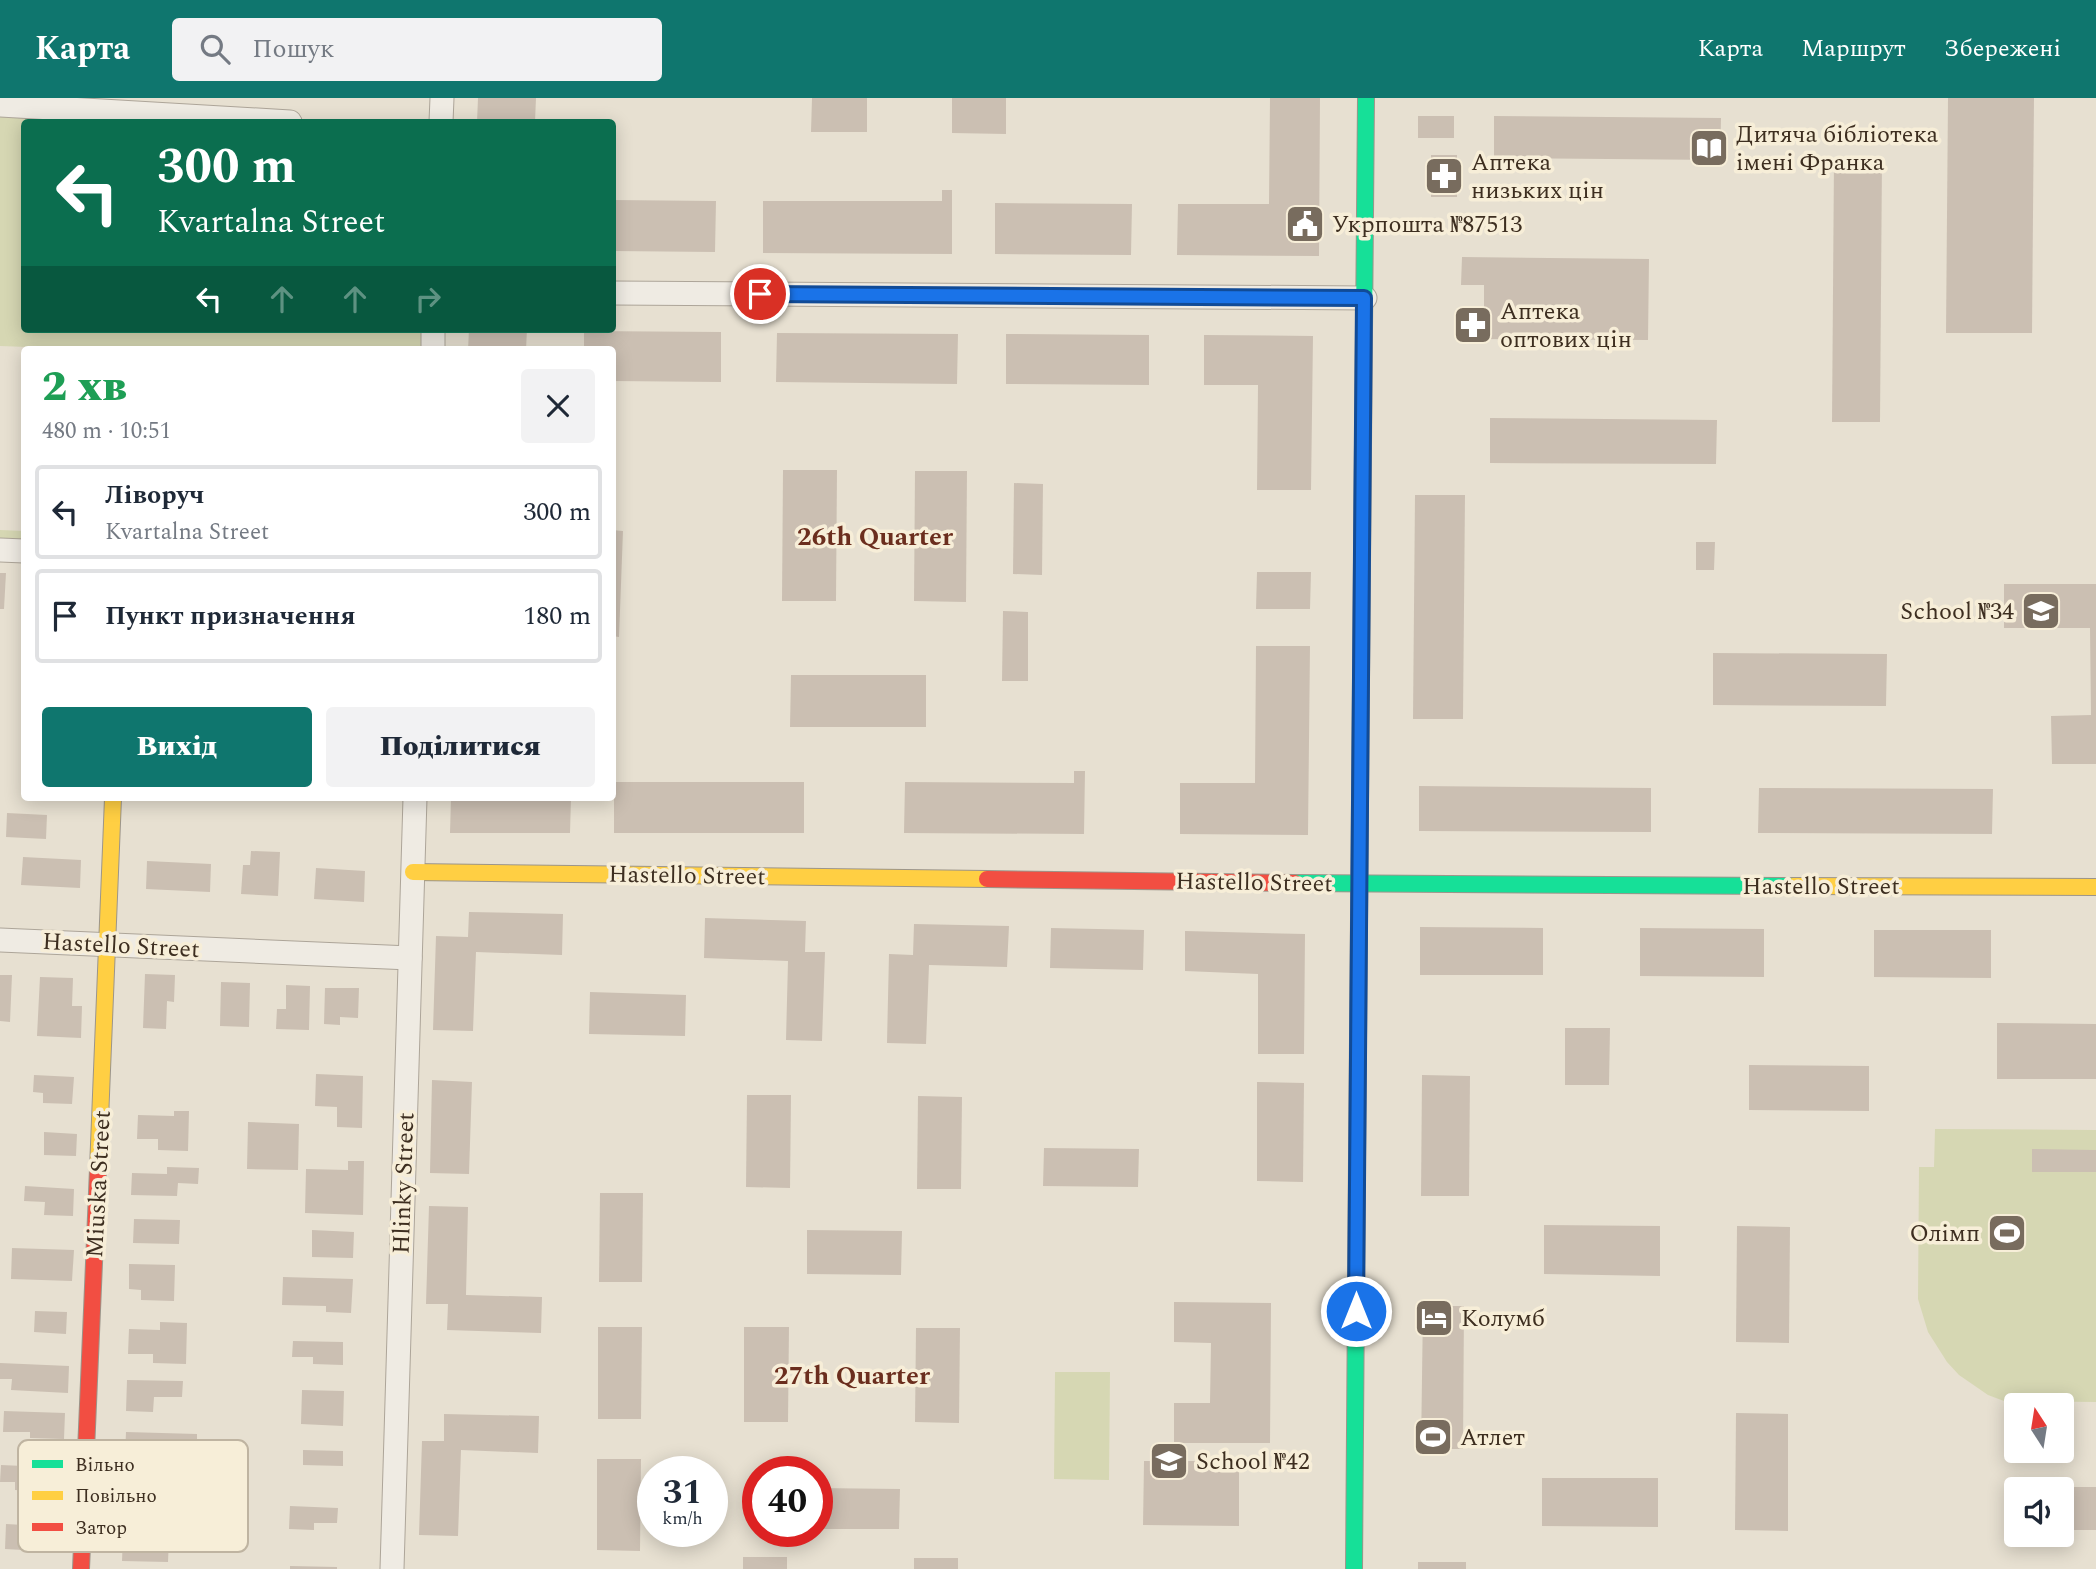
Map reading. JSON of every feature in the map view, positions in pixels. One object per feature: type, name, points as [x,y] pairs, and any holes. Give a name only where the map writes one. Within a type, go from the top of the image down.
[{"type":"street","points":[[441,119],[442,98]]},
{"type":"street","points":[[1354,1569],[1366,98]]},
{"type":"street","points":[[0,105],[147,106],[263,119]]},
{"type":"street","points":[[616,293],[1364,298]]},
{"type":"street","points":[[0,550],[21,551]]},
{"type":"street","name":"Miuska Street","points":[[87,1440],[113,801]]},
{"type":"street","name":"Hlinky Street","points":[[391,1569],[415,801]]},
{"type":"street","name":"Hastello Street","points":[[412,872],[1360,884],[2096,887]]},
{"type":"street","name":"Hastello Street","points":[[0,940],[410,958]]},
{"type":"green space","points":[[0,113],[113,119],[21,119],[21,333],[427,333],[427,346],[0,346]]},
{"type":"green space","points":[[0,530],[21,531],[21,545],[0,544]]},
{"type":"green space","name":"Олімп","points":[[1935,1129],[2096,1130],[2096,1402],[2074,1402],[2074,1393],[2004,1393],[2004,1401],[1988,1395],[1959,1375],[1947,1362],[1928,1332],[1918,1299],[1919,1167],[1934,1167]]},
{"type":"green space","points":[[1055,1372],[1110,1372],[1109,1480],[1054,1479]]},
{"type":"building","points":[[478,98],[536,98],[535,119],[477,119]]},
{"type":"building","points":[[812,98],[867,98],[867,132],[811,132]]},
{"type":"building","points":[[952,98],[1006,98],[1006,134],[952,133]]},
{"type":"building","points":[[1270,98],[1320,98],[1319,256],[1177,255],[1178,204],[1269,204]]},
{"type":"building","points":[[1948,98],[2034,98],[2032,333],[1946,333]]},
{"type":"building","points":[[1418,116],[1454,116],[1454,138],[1418,138]]},
{"type":"building","points":[[1494,116],[1721,118],[1720,160],[1494,158]]},
{"type":"building","points":[[1431,155],[1457,155],[1457,197],[1431,197]]},
{"type":"building","points":[[1834,159],[1882,159],[1880,422],[1832,422]]},
{"type":"building","points":[[942,190],[952,190],[952,254],[763,253],[763,201],[942,201]]},
{"type":"building","points":[[616,200],[716,201],[715,252],[616,251]]},
{"type":"building","points":[[995,203],[1132,204],[1131,255],[995,254]]},
{"type":"building","points":[[1462,257],[1649,259],[1648,340],[1461,339],[1461,311],[1484,311],[1484,285],[1461,285]]},
{"type":"building","points":[[721,332],[721,382],[616,381],[616,346],[584,346],[584,333]]},
{"type":"building","points":[[469,333],[527,333],[526,346],[468,346]]},
{"type":"building","points":[[777,333],[958,334],[957,384],[776,382]]},
{"type":"building","points":[[1006,334],[1149,335],[1149,385],[1006,384]]},
{"type":"building","points":[[1204,335],[1313,336],[1311,490],[1257,490],[1258,385],[1204,385]]},
{"type":"building","points":[[1490,418],[1717,420],[1716,464],[1490,463]]},
{"type":"building","points":[[783,470],[837,470],[836,601],[782,601]]},
{"type":"building","points":[[915,471],[967,471],[966,602],[914,601]]},
{"type":"building","points":[[1014,483],[1043,484],[1042,575],[1013,574]]},
{"type":"building","points":[[1415,495],[1465,495],[1463,719],[1413,719]]},
{"type":"building","points":[[616,530],[623,531],[619,637],[616,637]]},
{"type":"building","points":[[1696,542],[1715,542],[1714,570],[1696,570]]},
{"type":"building","points":[[1257,572],[1311,572],[1310,609],[1256,609]]},
{"type":"building","points":[[0,573],[6,573],[4,609],[0,609]]},
{"type":"building","points":[[2004,584],[2096,584],[2096,764],[2052,764],[2051,716],[2091,715],[2090,628],[2004,628]]},
{"type":"building","points":[[1003,611],[1028,612],[1028,681],[1002,681]]},
{"type":"building","points":[[1256,646],[1310,646],[1308,835],[1180,834],[1180,783],[1255,783]]},
{"type":"building","points":[[1713,653],[1887,654],[1886,706],[1713,705]]},
{"type":"building","points":[[791,675],[926,675],[926,727],[790,727]]},
{"type":"building","points":[[1074,771],[1085,771],[1084,834],[904,833],[905,782],[1074,783]]},
{"type":"building","points":[[616,782],[804,782],[804,833],[614,833]]},
{"type":"building","points":[[1419,786],[1651,788],[1651,832],[1419,831]]},
{"type":"building","points":[[1759,788],[1993,789],[1992,834],[1758,833]]},
{"type":"building","points":[[451,801],[571,801],[570,833],[450,833]]},
{"type":"building","points":[[7,813],[47,815],[46,839],[6,837]]},
{"type":"building","points":[[251,851],[280,852],[278,896],[241,894],[243,865],[250,865]]},
{"type":"building","points":[[23,857],[81,860],[80,888],[21,885]]},
{"type":"building","points":[[147,861],[211,864],[210,892],[146,889]]},
{"type":"building","points":[[316,868],[365,871],[364,902],[314,899]]},
{"type":"building","points":[[469,912],[563,914],[562,955],[476,952],[473,1031],[433,1030],[436,936],[468,937]]},
{"type":"building","points":[[705,918],[806,921],[805,952],[825,952],[822,1041],[786,1040],[788,961],[704,958]]},
{"type":"building","points":[[914,924],[1009,926],[1007,967],[929,965],[926,1044],[887,1043],[889,954],[913,955]]},
{"type":"building","points":[[1420,927],[1543,928],[1543,975],[1420,975]]},
{"type":"building","points":[[1051,928],[1144,930],[1143,970],[1050,968]]},
{"type":"building","points":[[1640,928],[1764,929],[1764,977],[1640,976]]},
{"type":"building","points":[[1874,930],[1991,930],[1991,978],[1874,977]]},
{"type":"building","points":[[1185,931],[1305,934],[1304,1054],[1258,1054],[1258,974],[1185,971]]},
{"type":"building","points":[[145,974],[175,975],[174,1002],[167,1001],[166,1029],[143,1028]]},
{"type":"building","points":[[0,975],[12,975],[10,1022],[0,1021]]},
{"type":"building","points":[[40,977],[73,978],[72,1006],[82,1006],[81,1038],[37,1036]]},
{"type":"building","points":[[221,982],[250,983],[249,1027],[220,1026]]},
{"type":"building","points":[[286,985],[310,986],[309,1030],[276,1029],[277,1009],[286,1009]]},
{"type":"building","points":[[325,988],[359,988],[358,1018],[340,1017],[340,1025],[324,1024]]},
{"type":"building","points":[[590,992],[686,995],[685,1036],[589,1034]]},
{"type":"building","points":[[1997,1023],[2096,1024],[2096,1079],[1997,1079]]},
{"type":"building","points":[[1565,1028],[1610,1028],[1609,1085],[1565,1085]]},
{"type":"building","points":[[1749,1065],[1869,1066],[1869,1111],[1749,1110]]},
{"type":"building","points":[[316,1074],[363,1076],[362,1128],[337,1127],[337,1107],[315,1106]]},
{"type":"building","points":[[34,1075],[74,1077],[72,1104],[43,1103],[43,1093],[33,1092]]},
{"type":"building","points":[[1422,1075],[1470,1076],[1469,1196],[1421,1196]]},
{"type":"building","points":[[432,1080],[472,1082],[469,1174],[430,1173]]},
{"type":"building","points":[[1257,1082],[1304,1083],[1303,1182],[1257,1181]]},
{"type":"building","points":[[747,1095],[791,1095],[790,1188],[746,1187]]},
{"type":"building","points":[[918,1096],[962,1097],[961,1189],[917,1189]]},
{"type":"building","points":[[174,1111],[189,1111],[188,1151],[158,1150],[158,1139],[137,1139],[138,1115],[174,1116]]},
{"type":"building","points":[[248,1122],[299,1124],[298,1170],[247,1169]]},
{"type":"building","points":[[44,1132],[77,1134],[76,1156],[44,1155]]},
{"type":"building","points":[[1044,1148],[1139,1149],[1138,1187],[1043,1186]]},
{"type":"building","points":[[2032,1149],[2096,1150],[2096,1172],[2032,1172]]},
{"type":"building","points":[[348,1161],[364,1161],[363,1215],[305,1213],[306,1169],[348,1170]]},
{"type":"building","points":[[167,1167],[199,1168],[198,1184],[178,1183],[177,1196],[131,1195],[132,1173],[167,1174]]},
{"type":"building","points":[[25,1186],[74,1189],[73,1216],[44,1215],[45,1202],[24,1201]]},
{"type":"building","points":[[600,1193],[643,1193],[642,1282],[599,1282]]},
{"type":"building","points":[[429,1206],[468,1207],[466,1295],[542,1297],[541,1333],[447,1330],[448,1304],[426,1304]]},
{"type":"building","points":[[134,1219],[180,1220],[179,1244],[133,1243]]},
{"type":"building","points":[[1544,1225],[1660,1226],[1660,1276],[1544,1274]]},
{"type":"building","points":[[1737,1226],[1790,1227],[1789,1343],[1736,1342]]},
{"type":"building","points":[[312,1230],[354,1232],[353,1258],[312,1257]]},
{"type":"building","points":[[807,1230],[902,1231],[901,1275],[807,1274]]},
{"type":"building","points":[[12,1248],[74,1250],[72,1281],[11,1279]]},
{"type":"building","points":[[129,1264],[175,1265],[174,1301],[141,1300],[141,1290],[129,1289]]},
{"type":"building","points":[[283,1277],[353,1279],[351,1313],[326,1312],[326,1306],[282,1305]]},
{"type":"building","points":[[1174,1302],[1271,1303],[1270,1443],[1174,1443],[1174,1403],[1210,1403],[1211,1343],[1174,1342]]},
{"type":"building","points":[[1423,1306],[1464,1306],[1463,1449],[1421,1449]]},
{"type":"building","points":[[35,1311],[67,1312],[66,1334],[34,1332]]},
{"type":"building","points":[[160,1322],[187,1323],[186,1364],[153,1363],[153,1354],[128,1354],[129,1329],[160,1330]]},
{"type":"building","points":[[598,1327],[642,1327],[641,1419],[598,1419]]},
{"type":"building","points":[[744,1327],[789,1327],[788,1422],[744,1422]]},
{"type":"building","points":[[916,1328],[960,1328],[959,1423],[915,1422]]},
{"type":"building","points":[[293,1341],[343,1342],[343,1365],[313,1364],[313,1357],[292,1357]]},
{"type":"building","points":[[0,1363],[69,1366],[68,1393],[11,1390],[12,1379],[0,1379]]},
{"type":"building","points":[[127,1380],[183,1381],[182,1397],[154,1397],[153,1412],[126,1411]]},
{"type":"building","points":[[302,1390],[344,1391],[343,1426],[301,1424]]},
{"type":"building","points":[[4,1411],[65,1413],[64,1439],[30,1438],[30,1432],[3,1432]]},
{"type":"building","points":[[1736,1413],[1788,1414],[1788,1531],[1735,1530]]},
{"type":"building","points":[[444,1414],[539,1416],[538,1453],[461,1450],[458,1536],[419,1535],[422,1441],[444,1441]]},
{"type":"building","points":[[126,1432],[197,1434],[197,1440],[126,1440]]},
{"type":"building","points":[[303,1450],[343,1451],[343,1466],[303,1465]]},
{"type":"building","points":[[597,1459],[637,1459],[637,1547],[640,1547],[640,1551],[597,1550]]},
{"type":"building","points":[[1144,1461],[1239,1461],[1239,1526],[1143,1525]]},
{"type":"building","points":[[1,1465],[18,1466],[18,1490],[15,1490],[15,1482],[0,1482]]},
{"type":"building","points":[[1542,1478],[1658,1478],[1658,1527],[1542,1526]]},
{"type":"building","points":[[2074,1487],[2096,1487],[2096,1530],[2074,1530]]},
{"type":"building","points":[[833,1488],[900,1489],[899,1529],[833,1529]]},
{"type":"building","points":[[290,1506],[338,1508],[337,1523],[314,1523],[314,1530],[289,1529]]},
{"type":"building","points":[[6,1524],[18,1525],[18,1550],[5,1549]]},
{"type":"building","points":[[122,1552],[168,1552],[168,1562],[122,1561]]},
{"type":"building","points":[[743,1557],[787,1557],[787,1569],[743,1569]]},
{"type":"building","points":[[914,1558],[958,1558],[958,1569],[914,1569]]},
{"type":"building","points":[[1418,1562],[1466,1562],[1466,1569],[1418,1569]]},
{"type":"building","points":[[290,1566],[337,1567],[337,1569],[290,1569]]},
{"type":"traffic: fast","points":[[1362,562],[1366,98]]},
{"type":"traffic: fast","points":[[1295,883],[1793,886]]},
{"type":"traffic: fast","points":[[1354,1569],[1357,1158]]},
{"type":"traffic: slow","points":[[1357,1158],[1362,562]]},
{"type":"traffic: slow","points":[[98,1169],[113,801]]},
{"type":"traffic: slow","points":[[413,872],[987,879]]},
{"type":"traffic: slow","points":[[1793,886],[2096,887]]},
{"type":"traffic: jam","points":[[987,879],[1295,883]]},
{"type":"traffic: jam","points":[[86,1440],[98,1169]]},
{"type":"traffic: jam","points":[[81,1569],[82,1552]]},
{"type":"place","name":"Дитяча бібліотека імені Франка","points":[[1709,148]]},
{"type":"place","name":"Аптека низьких цін","points":[[1444,176]]},
{"type":"place","name":"Укрпошта №87513","points":[[1305,224]]},
{"type":"place","name":"Аптека оптових цін","points":[[1473,325]]},
{"type":"place","name":"School №34","points":[[2041,611]]},
{"type":"place","name":"Олімп","points":[[2007,1233]]},
{"type":"place","name":"Колумб","points":[[1434,1318]]},
{"type":"place","name":"Атлет","points":[[1433,1437]]},
{"type":"place","name":"School №42","points":[[1169,1461]]},
{"type":"district","name":"26th Quarter","points":[[875,536]]},
{"type":"district","name":"27th Quarter","points":[[852,1375]]},
{"type":"route","points":[[760,294],[1364,298],[1356,1311]]}]
